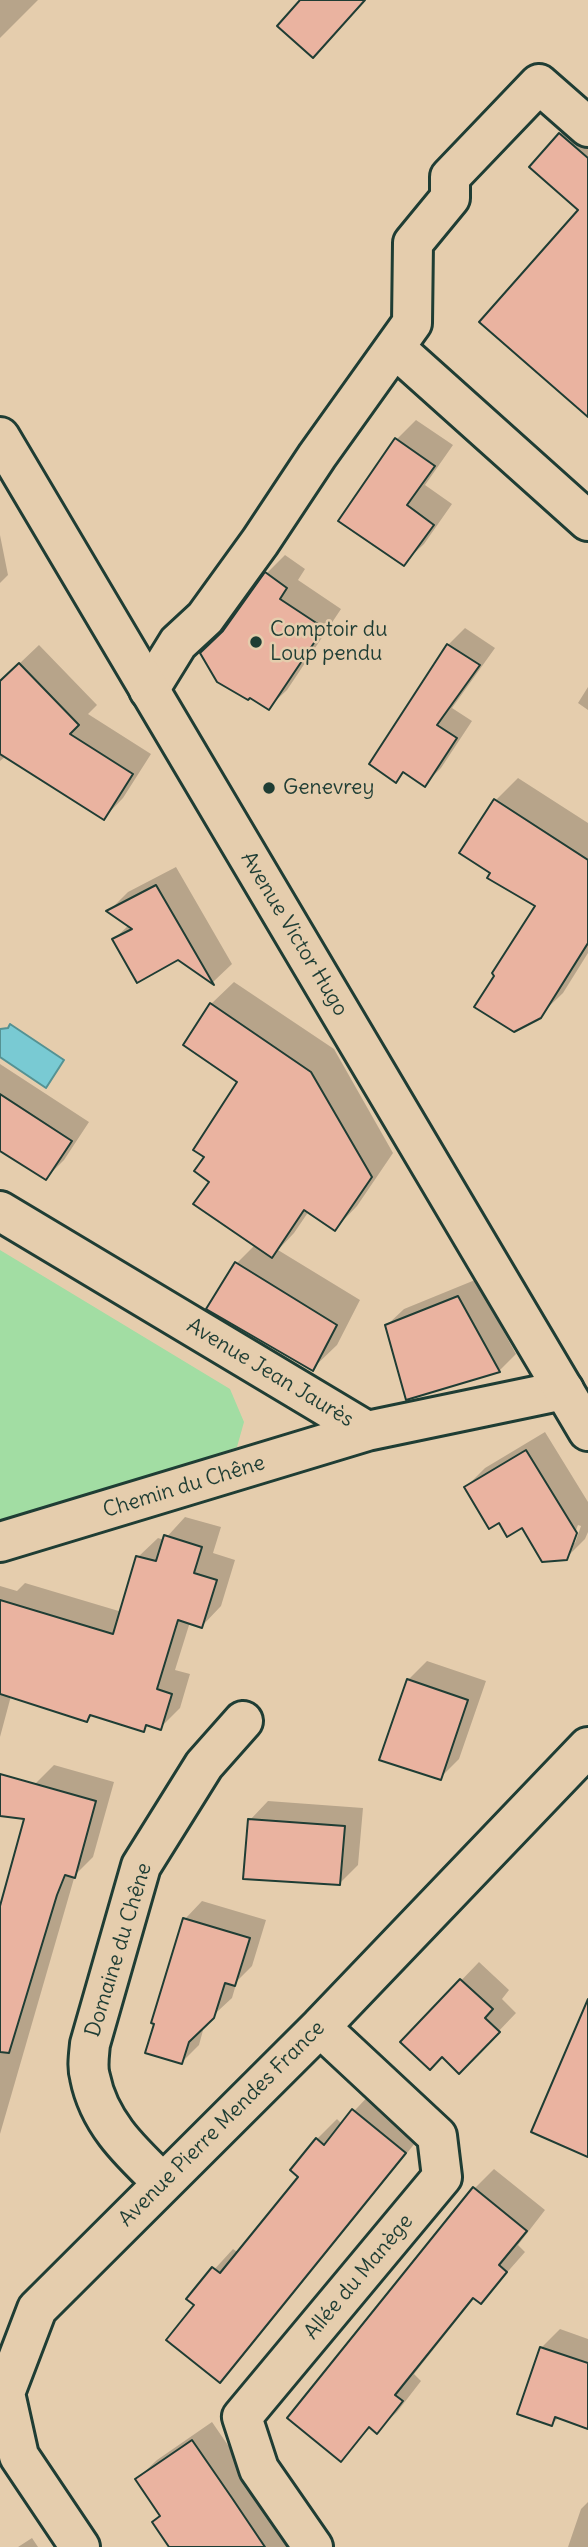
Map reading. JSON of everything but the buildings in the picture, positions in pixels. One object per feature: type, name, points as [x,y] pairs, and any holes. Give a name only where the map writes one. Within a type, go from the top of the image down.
[{"type":"street","points":[[149,690],[178,643],[205,618],[260,542],[317,456],[412,323],[413,243],[450,198],[450,177],[539,84],[588,127]]},
{"type":"street","points":[[395,348],[588,521]]},
{"type":"street","name":"Avenue Victor Hugo","points":[[0,437],[588,1431]]},
{"type":"street","name":"Avenue Jean Jaurès","points":[[0,1210],[367,1431],[564,1390]]},
{"type":"street","name":"Chemin du Chêne","points":[[0,1542],[367,1431]]},
{"type":"street","name":"Domaine du Chêne","points":[[163,2183],[132,2153],[99,2109],[89,2074],[90,2044],[141,1866],[204,1765],[243,1721]]},
{"type":"street","name":"Avenue Pierre Mendes France","points":[[80,2547],[19,2456],[5,2393],[37,2309],[320,2027],[588,1747]]},
{"type":"street","name":"Allée du Manège","points":[[313,2547],[258,2469],[242,2417],[442,2177],[437,2136],[320,2027]]},
{"type":"green space","points":[[0,1250],[230,1389],[244,1422],[237,1447],[193,1464],[0,1521]]},
{"type":"water","points":[[10,1024],[64,1060],[46,1088],[0,1057],[0,1029],[8,1028]]},
{"type":"place","name":"Comptoir du Loup pendu","points":[[256,642]]},
{"type":"place","name":"Genevrey","points":[[269,788]]}]
